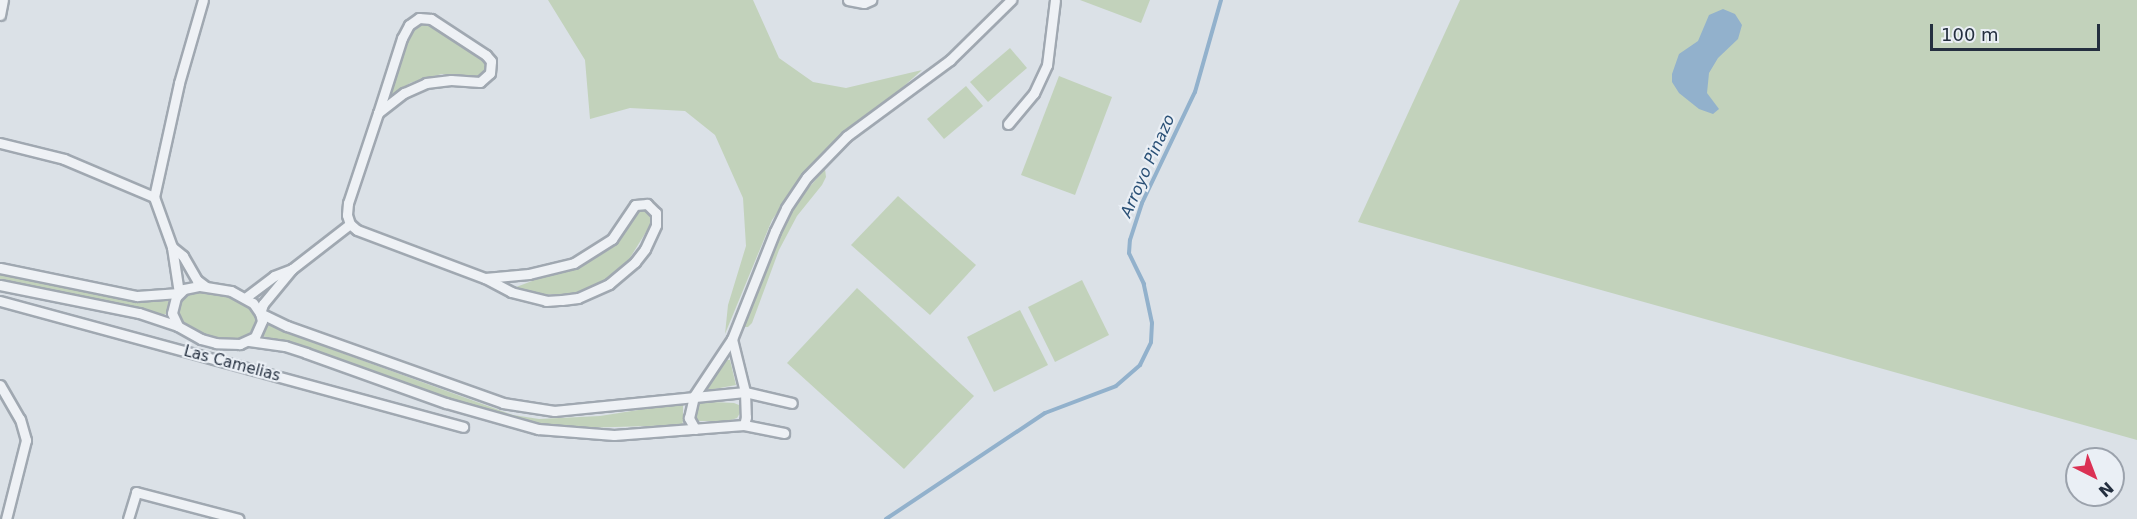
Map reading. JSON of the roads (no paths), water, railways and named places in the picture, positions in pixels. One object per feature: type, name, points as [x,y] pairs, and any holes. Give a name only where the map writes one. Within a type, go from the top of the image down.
[{"type":"street","points":[[0,15],[3,0]]},
{"type":"street","points":[[178,326],[172,313],[172,305],[179,293],[172,247],[154,196],[179,83],[203,0]]},
{"type":"street","points":[[848,0],[864,3],[871,0]]},
{"type":"street","points":[[694,429],[689,418],[694,396],[732,339],[786,207],[807,177],[847,136],[950,60],[1011,0]]},
{"type":"street","points":[[1008,124],[1034,93],[1047,65],[1055,0]]},
{"type":"street","points":[[378,113],[404,93],[426,83],[451,80],[480,82],[490,73],[490,61],[486,55],[437,23],[419,18],[410,25],[402,38],[348,203],[347,215],[350,224],[357,230],[485,278],[511,292],[546,301],[578,298],[609,284],[635,262],[651,238],[656,225],[656,213],[647,204],[635,205],[612,239],[574,263],[529,274],[485,278]]},
{"type":"street","points":[[0,133],[1,143],[64,159],[154,196]]},
{"type":"street","points":[[245,298],[274,276],[292,268],[350,224]]},
{"type":"street","points":[[172,247],[183,256],[197,280],[206,286]]},
{"type":"street","points":[[0,268],[137,296],[179,293],[191,287],[206,286],[231,291],[245,298],[260,313],[287,326],[474,394],[527,408],[573,410],[745,392],[792,403]]},
{"type":"street","points":[[249,341],[260,330],[260,313],[263,304],[292,268]]},
{"type":"street","points":[[0,285],[139,313],[178,326],[201,339],[216,343],[229,345],[249,341],[296,350],[446,403],[529,428],[564,433],[614,435],[744,425],[784,433]]},
{"type":"street","name":"Las Camelias","points":[[0,301],[463,427]]},
{"type":"street","points":[[732,339],[745,392],[744,425]]},
{"type":"street","points":[[0,385],[20,419],[27,440],[6,519]]},
{"type":"street","points":[[128,519],[136,492],[238,519]]},
{"type":"water","points":[[1723,9],[1735,14],[1742,25],[1738,39],[1718,58],[1709,73],[1707,93],[1719,109],[1713,114],[1699,109],[1679,93],[1672,82],[1672,74],[1679,54],[1698,41],[1709,15]]},
{"type":"waterway","name":"Arroyo Pinazo","points":[[886,519],[1045,413],[1116,386],[1140,365],[1151,342],[1152,323],[1144,284],[1129,253],[1130,240],[1142,203],[1195,92],[1221,0]]}]
